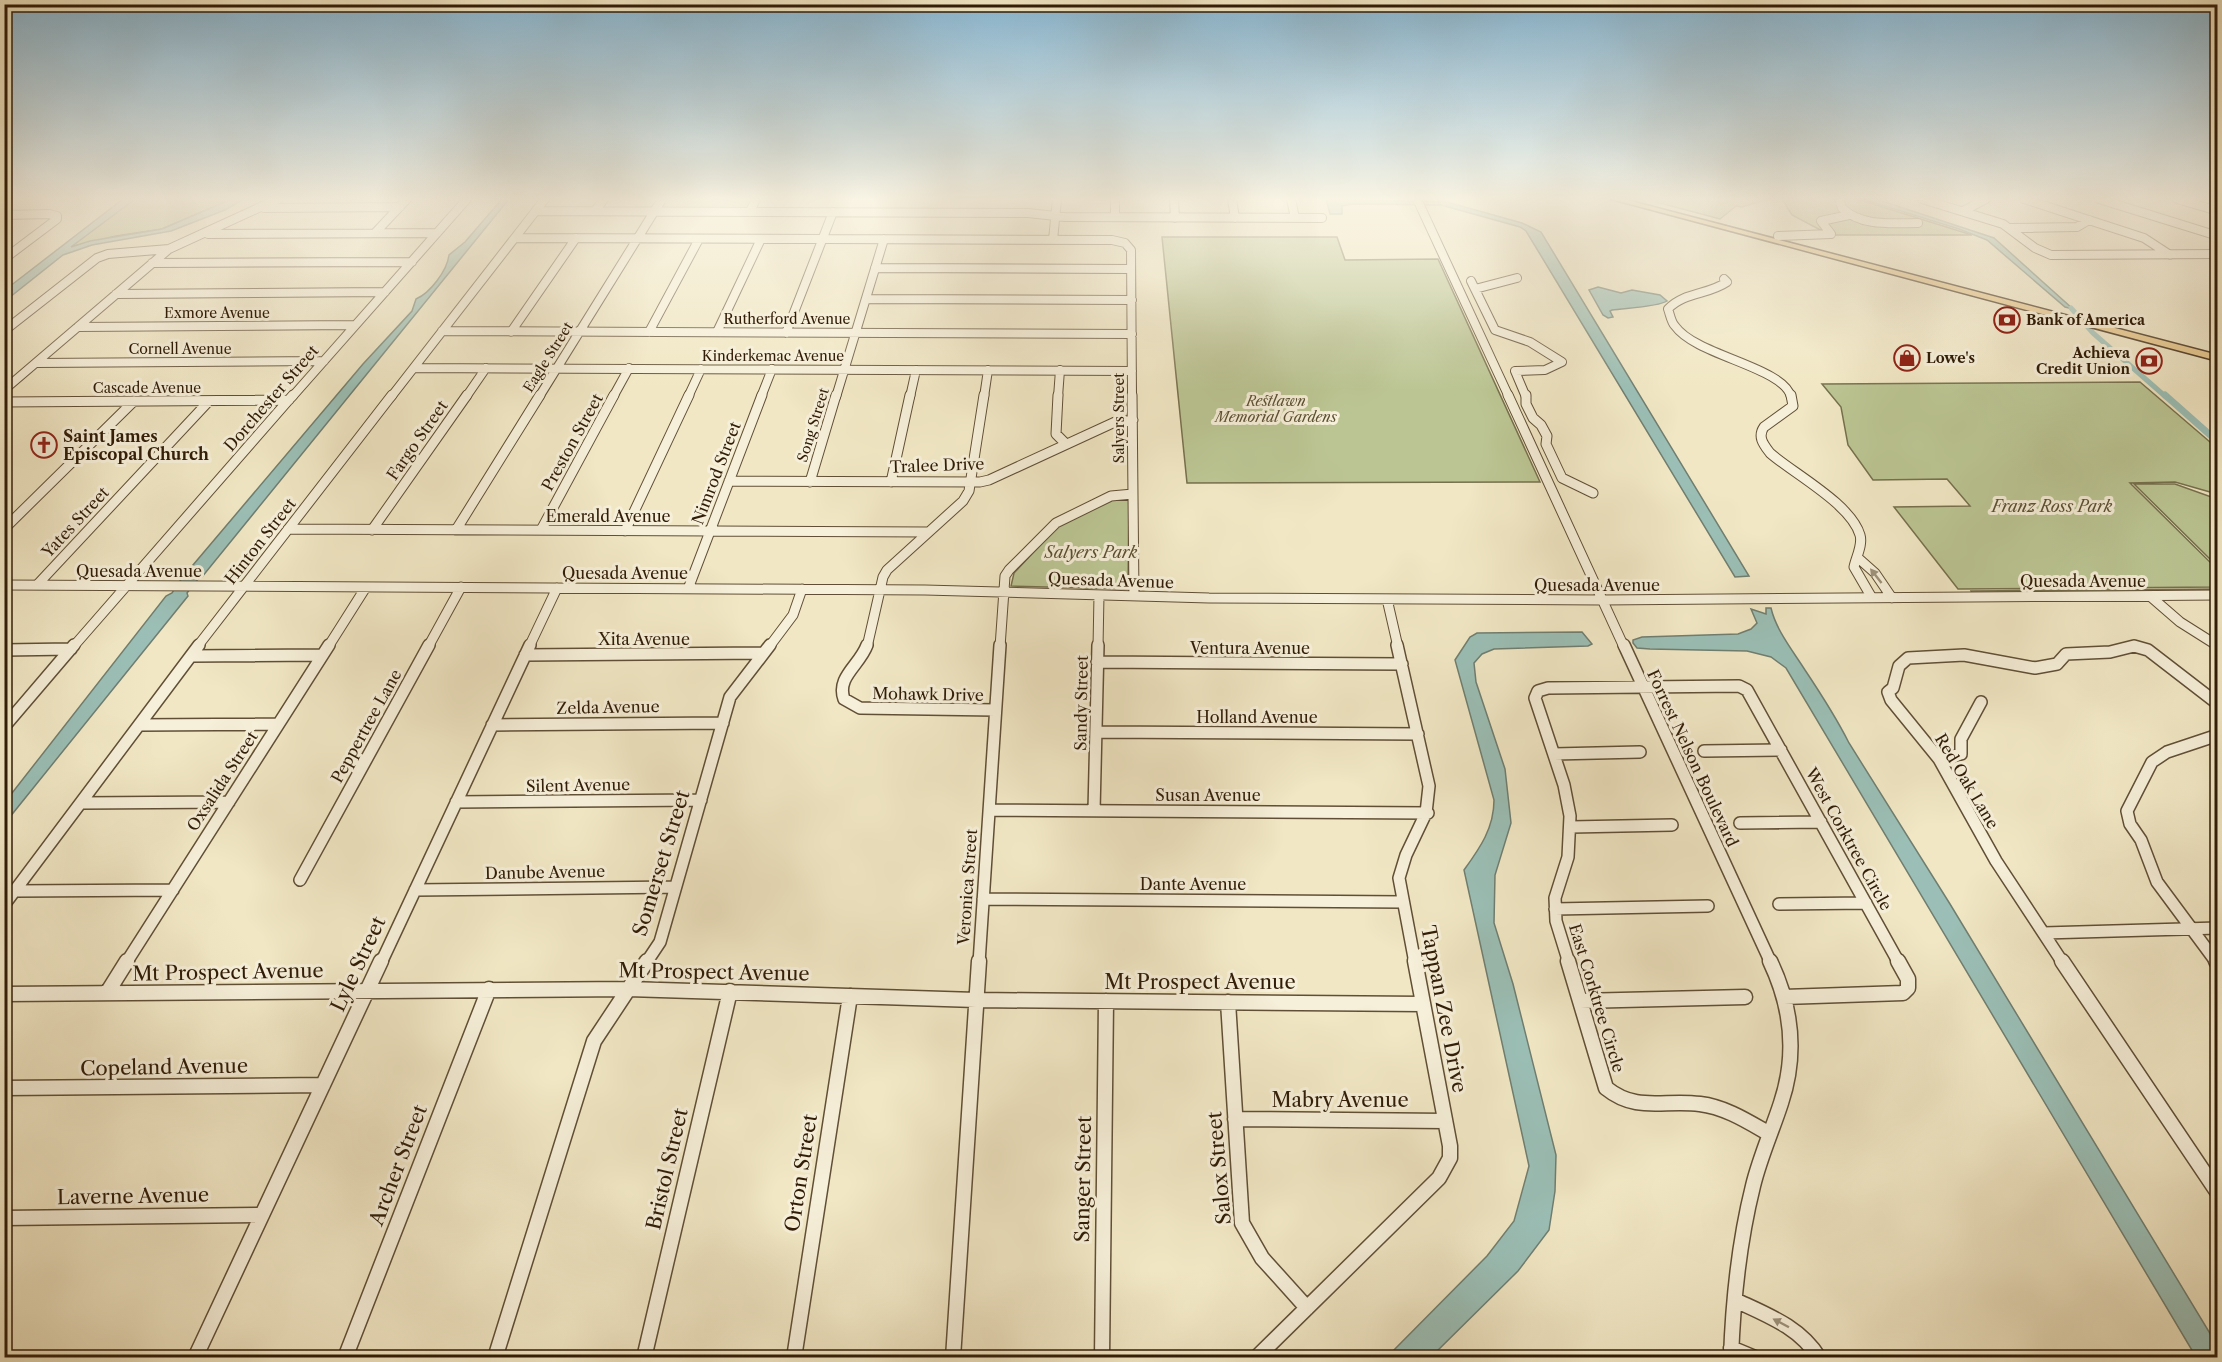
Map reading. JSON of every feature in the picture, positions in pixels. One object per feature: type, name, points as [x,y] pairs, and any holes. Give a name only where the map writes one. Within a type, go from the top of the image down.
[{"type":"main road","points":[[1864,263],[2065,312],[2217,358]]},
{"type":"main road","points":[[1871,263],[2134,337],[2217,352]]},
{"type":"street","points":[[4,331],[91,263]]},
{"type":"street","points":[[4,390],[152,263],[266,263]]},
{"type":"street","name":"Dorchester Street","points":[[4,727],[125,586],[411,263]]},
{"type":"street","name":"Hinton Street","points":[[4,905],[243,586],[496,263]]},
{"type":"street","points":[[511,332],[559,263]]},
{"type":"street","name":"Eagle Street","points":[[456,530],[623,263]]},
{"type":"street","points":[[649,332],[686,263]]},
{"type":"street","points":[[717,332],[750,263]]},
{"type":"street","points":[[786,333],[814,263]]},
{"type":"street","name":"Song Street","points":[[810,482],[877,263]]},
{"type":"street","name":"Salyers Street","points":[[1131,263],[1134,596]]},
{"type":"street","name":"Forrest Nelson Boulevard","points":[[1446,263],[1772,965],[1784,997],[1790,1023],[1791,1064],[1784,1094],[1768,1133],[1753,1183],[1744,1223],[1731,1353]]},
{"type":"street","points":[[875,268],[1131,269]]},
{"type":"street","points":[[1475,289],[1517,278]]},
{"type":"street","points":[[1724,279],[1727,282],[1717,290],[1674,302],[1668,309],[1669,321],[1689,339],[1770,377],[1790,391],[1794,399],[1793,406],[1764,427],[1760,432],[1760,441],[1774,459],[1848,514],[1860,536],[1854,567],[1872,598]]},
{"type":"street","points":[[1471,280],[1496,330],[1504,331],[1542,347],[1562,362],[1545,370],[1515,371],[1526,394],[1526,404],[1533,418],[1541,425],[1547,436],[1546,444],[1562,478],[1593,493]]},
{"type":"street","points":[[116,294],[385,292]]},
{"type":"street","points":[[866,299],[1132,300]]},
{"type":"street","name":"Exmore Avenue","points":[[78,327],[356,325]]},
{"type":"street","name":"Rutherford Avenue","points":[[442,331],[1132,334]]},
{"type":"street","name":"Cornell Avenue","points":[[36,363],[324,361]]},
{"type":"street","name":"Kinderkemac Avenue","points":[[414,368],[1132,371]]},
{"type":"street","name":"Fargo Street","points":[[372,530],[486,368]]},
{"type":"street","name":"Preston Street","points":[[541,531],[629,368]]},
{"type":"street","points":[[625,531],[700,369]]},
{"type":"street","name":"Nimrod Street","points":[[688,589],[772,369]]},
{"type":"street","points":[[891,482],[916,370]]},
{"type":"street","name":"Mohawk Drive","points":[[988,370],[967,496],[887,570],[866,649],[842,683],[841,692],[844,699],[851,705],[869,709],[995,710]]},
{"type":"street","points":[[1060,370],[1056,434],[1066,444]]},
{"type":"street","name":"Cascade Avenue","points":[[4,402],[289,400]]},
{"type":"street","points":[[4,529],[134,401]]},
{"type":"street","name":"Yates Street","points":[[37,585],[209,401]]},
{"type":"street","name":"Tralee Drive","points":[[729,481],[971,482],[989,480],[1115,422],[1132,420]]},
{"type":"street","name":"Veronica Street","points":[[953,1358],[1003,592],[1009,570],[1056,523],[1105,498],[1133,494]]},
{"type":"street","name":"Emerald Avenue","points":[[288,529],[928,532]]},
{"type":"street","points":[[1857,557],[1875,573],[1892,598]]},
{"type":"street","name":"Quesada Avenue","points":[[4,585],[802,589],[1134,596],[1602,600],[2217,595]]},
{"type":"street","name":"Oxsalida Street","points":[[107,993],[366,587]]},
{"type":"street","name":"Peppertree Lane","points":[[300,880],[461,587]]},
{"type":"street","name":"Lyle Street","points":[[195,1358],[557,588]]},
{"type":"street","name":"Somerset Street","points":[[495,1358],[594,1041],[660,942],[723,723],[735,689],[793,615],[802,589]]},
{"type":"street","name":"Sandy Street","points":[[1094,811],[1099,595]]},
{"type":"street","points":[[2150,596],[2180,622],[2217,646]]},
{"type":"street","name":"Tappan Zee Drive","points":[[1256,1358],[1439,1178],[1450,1158],[1403,902],[1400,870],[1428,813],[1430,786],[1387,599]]},
{"type":"street","name":"Red Oak Lane","points":[[2217,704],[2148,650],[2134,646],[2110,652],[2066,654],[2058,664],[2035,668],[1964,655],[1908,658],[1899,666],[1893,688],[1888,692],[1891,700],[1939,759],[1996,861],[2217,1194]]},
{"type":"street","points":[[4,650],[71,649]]},
{"type":"street","name":"Xita Avenue","points":[[525,656],[763,653]]},
{"type":"street","points":[[191,656],[322,655]]},
{"type":"street","name":"Ventura Avenue","points":[[1097,662],[1402,664]]},
{"type":"street","name":"West Corktree Circle","points":[[1642,686],[1738,686],[1747,690],[1908,979],[1908,988],[1903,993],[1784,997]]},
{"type":"street","name":"East Corktree Circle","points":[[1642,686],[1548,688],[1538,691],[1536,698],[1567,795],[1571,827],[1568,857],[1555,898],[1556,921],[1606,1088],[1617,1099],[1633,1104],[1686,1103],[1713,1106],[1768,1133]]},
{"type":"street","points":[[1939,759],[1961,754],[1961,739],[1981,702]]},
{"type":"street","name":"Zelda Avenue","points":[[492,725],[723,723]]},
{"type":"street","points":[[139,725],[278,724]]},
{"type":"street","name":"Holland Avenue","points":[[1096,732],[1418,734]]},
{"type":"street","points":[[2217,735],[2167,752],[2152,762],[2127,811],[2130,824],[2140,840],[2157,882],[2217,964]]},
{"type":"street","points":[[1704,751],[1781,750]]},
{"type":"street","points":[[1554,754],[1640,752]]},
{"type":"street","name":"Silent Avenue","points":[[456,802],[701,800]]},
{"type":"street","points":[[81,803],[229,802]]},
{"type":"street","name":"Susan Avenue","points":[[989,810],[1428,813]]},
{"type":"street","points":[[1740,824],[1821,822]]},
{"type":"street","points":[[1571,827],[1672,825]]},
{"type":"street","name":"Danube Avenue","points":[[415,890],[675,887]]},
{"type":"street","points":[[15,891],[173,890]]},
{"type":"street","name":"Dante Avenue","points":[[983,899],[1403,902]]},
{"type":"street","points":[[1779,904],[1866,903]]},
{"type":"street","points":[[1555,909],[1708,906]]},
{"type":"street","points":[[2044,933],[2217,928]]},
{"type":"street","name":"Archer Street","points":[[345,1358],[489,989]]},
{"type":"street","name":"Mt Prospect Avenue","points":[[4,994],[628,989],[976,1000],[1423,1004]]},
{"type":"street","name":"Bristol Street","points":[[644,1358],[730,991]]},
{"type":"street","name":"Orton Street","points":[[794,1358],[850,996]]},
{"type":"street","points":[[1580,1001],[1745,997]]},
{"type":"street","name":"Sanger Street","points":[[1101,1358],[1106,1001]]},
{"type":"street","name":"Salox Street","points":[[1228,1002],[1242,1223],[1248,1239],[1307,1308]]},
{"type":"street","name":"Copeland Avenue","points":[[4,1088],[323,1085]]},
{"type":"street","name":"Mabry Avenue","points":[[1235,1119],[1445,1121]]},
{"type":"street","name":"Laverne Avenue","points":[[4,1218],[262,1215]]},
{"type":"street","points":[[1735,1300],[1795,1330],[1814,1347],[1819,1358]]},
{"type":"street","points":[[1731,1353],[1755,1358]]},
{"type":"green space","name":"Restlawn Memorial Gardens","points":[[1165,263],[1440,263],[1540,482],[1187,483]]},
{"type":"green space","name":"Franz Ross Park","points":[[2140,382],[2217,448],[2217,494],[2175,482],[2130,483],[2217,569],[2217,587],[1958,589],[1894,507],[1970,506],[1947,479],[1873,480],[1848,445],[1841,407],[1822,384]]},
{"type":"green space","points":[[2134,484],[2175,484],[2217,499],[2217,566]]},
{"type":"green space","name":"Salyers Park","points":[[1112,499],[1129,501],[1128,589],[1011,586],[1014,573],[1058,526]]},
{"type":"green space","points":[[2218,589],[2217,592],[1973,595],[1971,591]]},
{"type":"water","points":[[41,263],[53,263],[5,301],[5,290]]},
{"type":"water","points":[[447,263],[457,263],[202,577],[198,579],[187,593],[188,596],[5,823],[5,802],[166,596],[172,593],[182,578],[363,364],[412,311],[416,299],[432,287]]},
{"type":"water","points":[[1545,263],[1559,263],[1749,576],[1735,577]]},
{"type":"water","points":[[2013,263],[2021,263],[2073,309],[2065,307]]},
{"type":"water","points":[[1598,287],[1621,293],[1632,290],[1660,295],[1667,301],[1649,306],[1612,310],[1610,311],[1613,317],[1608,318],[1603,315],[1589,290]]},
{"type":"water","points":[[1766,608],[1771,608],[1785,640],[1950,904],[2217,1345],[2217,1357],[2196,1357],[1786,668],[1771,657],[1747,651],[1650,649],[1637,648],[1633,643],[1633,640],[1642,637],[1738,634],[1751,629],[1757,623],[1751,609],[1766,614]]},
{"type":"water","points":[[1582,632],[1592,644],[1494,649],[1482,654],[1474,663],[1476,682],[1505,769],[1511,823],[1495,875],[1494,923],[1513,984],[1556,1155],[1555,1191],[1549,1230],[1518,1271],[1431,1357],[1387,1357],[1487,1256],[1514,1221],[1529,1166],[1464,870],[1481,846],[1489,829],[1494,800],[1455,660],[1470,637],[1477,633]]},
{"type":"waterway","points":[[2071,308],[2093,333],[2166,397]]},
{"type":"waterway","points":[[2165,395],[2218,442]]},
{"type":"place","name":"Bank of America","points":[[2007,320]]},
{"type":"place","name":"Lowe's","points":[[1907,358]]},
{"type":"place","name":"Achieva Credit Union","points":[[2149,361]]},
{"type":"place","name":"Saint James Episcopal Church","points":[[44,445]]}]
